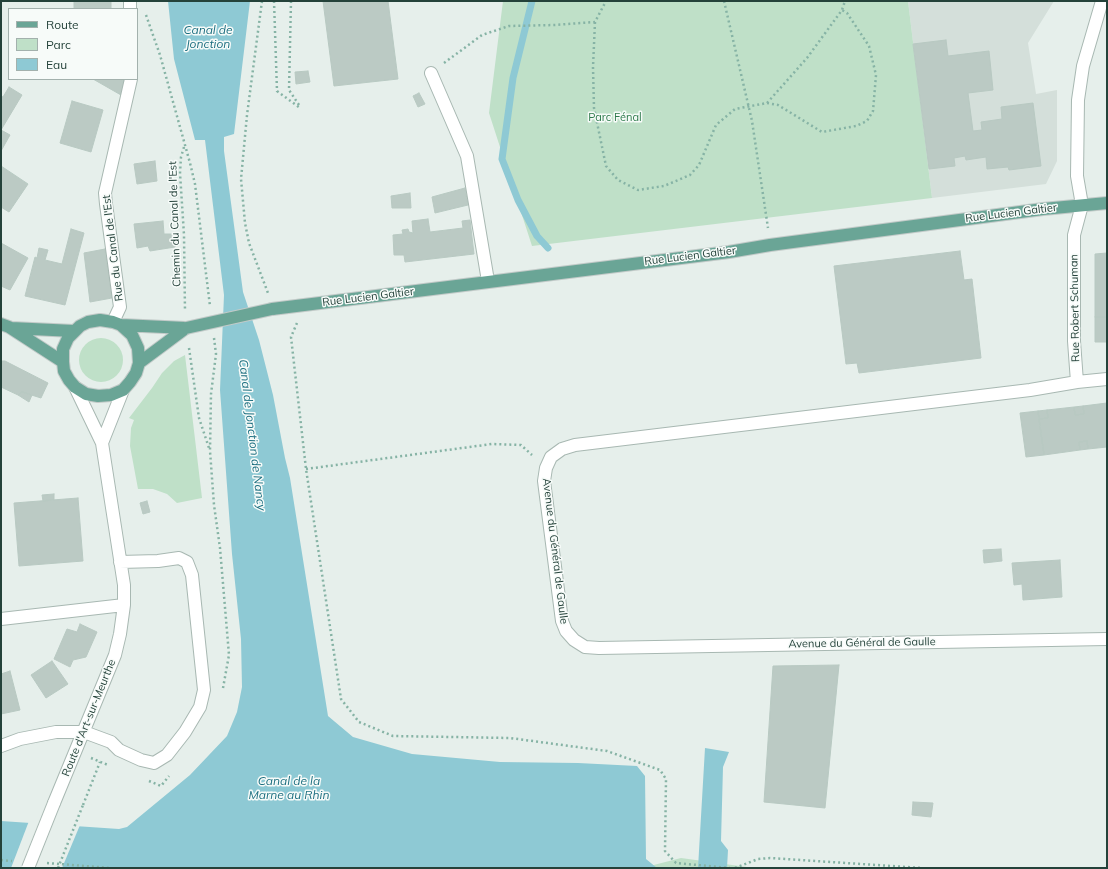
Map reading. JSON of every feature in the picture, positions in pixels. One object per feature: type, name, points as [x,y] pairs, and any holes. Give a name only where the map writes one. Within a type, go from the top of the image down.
[{"type":"main road","name":"Rue Lucien Galtier","points":[[186,328],[272,309],[729,252],[770,245],[1044,209],[1107,203]]},
{"type":"main road","points":[[117,323],[132,335],[138,348],[139,363],[136,373],[123,390],[111,395],[98,396],[86,394],[75,387],[69,380],[64,371],[63,362],[63,349],[68,338],[80,326],[88,322],[100,320],[117,323],[186,328]]},
{"type":"main road","points":[[5,326],[74,331]]},
{"type":"main road","points":[[5,326],[63,362]]},
{"type":"main road","points":[[139,363],[186,328]]},
{"type":"street","points":[[1082,205],[1077,176],[1078,100],[1083,66],[1102,1]]},
{"type":"street","points":[[431,73],[467,156],[488,281]]},
{"type":"street","name":"Rue du Canal de l'Est","points":[[117,323],[120,307],[105,193],[131,80]]},
{"type":"street","name":"Rue Robert Schuman","points":[[1077,382],[1074,341],[1074,236],[1082,205]]},
{"type":"street","points":[[1077,382],[1107,379]]},
{"type":"street","name":"Avenue du Général de Gaulle","points":[[1077,382],[1030,390],[576,445],[562,449],[551,457],[546,468],[544,481],[562,621],[566,631],[574,640],[585,647],[599,648],[1107,639]]},
{"type":"street","points":[[75,387],[102,443]]},
{"type":"street","points":[[102,443],[123,390]]},
{"type":"street","name":"Route d'Art-sur-Meurthe","points":[[28,868],[115,654],[120,634],[124,605],[124,585],[102,443]]},
{"type":"street","points":[[1,746],[20,739],[56,732],[84,732],[111,742],[119,750],[141,760],[154,763],[167,754],[185,732],[200,707],[204,690],[192,575],[187,562],[179,558],[158,561],[120,562]]},
{"type":"street","points":[[1,619],[124,605]]},
{"type":"path","points":[[262,1],[247,115],[241,179],[245,224],[249,243],[266,287],[272,309]]},
{"type":"path","points":[[274,1],[277,91],[300,108],[289,90],[291,1]]},
{"type":"path","points":[[606,1],[595,22],[592,67],[594,108],[606,166],[618,180],[638,190],[664,186],[690,175],[699,165],[716,125],[735,109],[767,103],[778,105],[822,132],[856,126],[866,121],[873,111],[876,75],[869,46],[847,13],[842,10]]},
{"type":"path","points":[[724,1],[752,121],[770,245]]},
{"type":"path","points":[[767,103],[807,58],[842,10],[845,1]]},
{"type":"path","name":"Chemin du Canal de l'Est","points":[[146,14],[160,55],[184,146],[181,157],[180,173],[184,235],[186,328],[199,418],[210,451]]},
{"type":"path","points":[[431,73],[482,35],[509,26],[595,22]]},
{"type":"path","points":[[184,146],[190,163],[194,184],[210,309]]},
{"type":"path","points":[[304,305],[291,338],[306,469],[341,699],[359,722],[393,736],[510,738],[607,751],[660,770],[666,779],[665,851],[676,863],[730,868]]},
{"type":"path","points":[[213,332],[216,354],[211,394],[210,451],[214,505],[220,548],[228,655],[221,694]]},
{"type":"path","points":[[306,469],[492,444],[521,445],[546,468]]},
{"type":"path","points":[[58,868],[100,762],[91,758]]},
{"type":"path","points":[[735,868],[758,859],[770,858],[922,868]]},
{"type":"path","points":[[1,860],[16,861]]},
{"type":"path","points":[[40,863],[110,868]]},
{"type":"shaded area","points":[[908,1],[1054,1],[1028,43],[1036,94],[1057,90],[1057,161],[1046,184],[932,198]]},
{"type":"green space","name":"Parc Fénal","points":[[503,1],[908,1],[932,198],[532,246],[489,113]]},
{"type":"green space","points":[[97,338],[105,338],[110,339],[117,344],[122,351],[122,369],[117,376],[110,381],[97,382],[89,379],[82,372],[79,364],[79,356],[82,348],[89,341]]},
{"type":"green space","points":[[185,355],[202,498],[177,503],[167,494],[153,489],[138,489],[130,446],[131,428],[134,420],[129,418],[162,373],[174,361]]},
{"type":"green space","points":[[681,858],[754,868],[642,868]]},
{"type":"water","name":"Canal de la Marne au Rhin","points":[[168,1],[250,1],[234,134],[224,137],[224,151],[243,292],[259,340],[273,395],[290,478],[328,716],[353,737],[412,754],[500,762],[578,763],[637,766],[645,776],[646,859],[657,868],[1,868],[1,821],[119,829],[127,827],[190,775],[227,736],[237,712],[242,687],[241,639],[232,554],[220,390],[224,295],[205,140],[195,140],[174,59]]},
{"type":"water","points":[[705,748],[729,752],[723,767],[721,841],[728,850],[727,868],[698,868]]},
{"type":"pier","points":[[29,821],[80,825],[62,868],[11,868]]},
{"type":"building","points":[[74,1],[111,1],[111,8],[74,8]]},
{"type":"building","points":[[323,1],[388,1],[398,79],[334,86]]},
{"type":"building","points":[[946,40],[948,56],[989,51],[993,90],[968,93],[973,131],[982,130],[981,122],[1002,119],[1001,107],[1033,103],[1041,166],[1009,170],[1008,167],[987,169],[986,157],[966,160],[965,156],[954,158],[955,166],[929,169],[913,44]]},
{"type":"building","points":[[308,71],[310,82],[296,84],[295,72]]},
{"type":"building","points":[[95,80],[125,81],[121,95]]},
{"type":"building","points":[[9,87],[22,95],[1,130],[1,96],[3,97]]},
{"type":"building","points":[[419,93],[425,104],[418,107],[413,96]]},
{"type":"building","points":[[72,101],[103,110],[91,152],[60,143]]},
{"type":"building","points":[[1,130],[10,135],[1,151]]},
{"type":"building","points":[[155,161],[157,181],[137,184],[134,164]]},
{"type":"building","points":[[1,166],[28,184],[9,212],[1,207]]},
{"type":"building","points":[[465,188],[468,205],[435,213],[432,197]]},
{"type":"building","points":[[410,193],[411,208],[392,208],[391,196]]},
{"type":"building","points":[[428,219],[430,232],[463,228],[462,221],[470,220],[474,254],[405,262],[404,255],[394,255],[393,235],[403,234],[402,230],[408,229],[409,232],[413,233],[412,221]]},
{"type":"building","points":[[163,221],[164,234],[174,234],[177,237],[175,247],[150,251],[148,246],[137,248],[134,224]]},
{"type":"building","points":[[71,229],[84,233],[65,305],[25,296],[35,257],[37,258],[39,248],[48,250],[45,260],[62,264]]},
{"type":"building","points":[[1,243],[28,258],[10,290],[1,286]]},
{"type":"building","points":[[105,249],[112,298],[90,302],[84,253]]},
{"type":"building","points":[[960,251],[964,280],[972,279],[981,358],[859,373],[857,363],[846,364],[834,266]]},
{"type":"building","points":[[1107,253],[1107,317],[1095,317],[1095,254]]},
{"type":"building","points":[[1095,317],[1107,317],[1107,342],[1095,342]]},
{"type":"building","points":[[1,361],[5,361],[48,383],[41,398],[22,392],[18,395],[1,387]]},
{"type":"building","points":[[22,392],[32,395],[29,402],[18,395]]},
{"type":"building","points":[[1107,403],[1107,447],[1088,449],[1087,441],[1079,442],[1080,450],[1044,455],[1039,419],[1048,418],[1047,410],[1074,407],[1075,415],[1084,414],[1083,406]]},
{"type":"building","points":[[1083,406],[1084,414],[1075,415],[1074,407]]},
{"type":"building","points":[[1047,410],[1048,418],[1039,419],[1038,411]]},
{"type":"building","points":[[1038,411],[1044,455],[1026,457],[1020,413]]},
{"type":"building","points":[[1087,441],[1088,449],[1080,450],[1079,442]]},
{"type":"building","points":[[54,494],[54,500],[43,501],[42,495]]},
{"type":"building","points":[[78,498],[83,561],[19,566],[14,503]]},
{"type":"building","points":[[147,501],[150,512],[143,514],[140,503]]},
{"type":"building","points":[[1001,549],[1002,561],[984,563],[983,550]]},
{"type":"building","points":[[1060,560],[1062,597],[1023,600],[1022,584],[1014,585],[1012,563]]},
{"type":"building","points":[[80,624],[97,632],[86,657],[73,660],[70,667],[54,659],[67,629],[77,632]]},
{"type":"building","points":[[52,661],[68,684],[46,698],[31,675]]},
{"type":"building","points":[[839,665],[825,808],[764,802],[773,666]]},
{"type":"building","points":[[10,671],[20,710],[1,714],[1,674]]},
{"type":"building","points":[[913,802],[933,803],[931,817],[912,815]]},
{"type":"waterway","points":[[532,1],[513,78],[502,159],[518,200],[537,236],[548,248]]},
{"type":"water label","name":"Canal de Jonction","points":[[208,37]]},
{"type":"water label","name":"Canal de Jonction de Nancy","points":[[252,435]]}]
